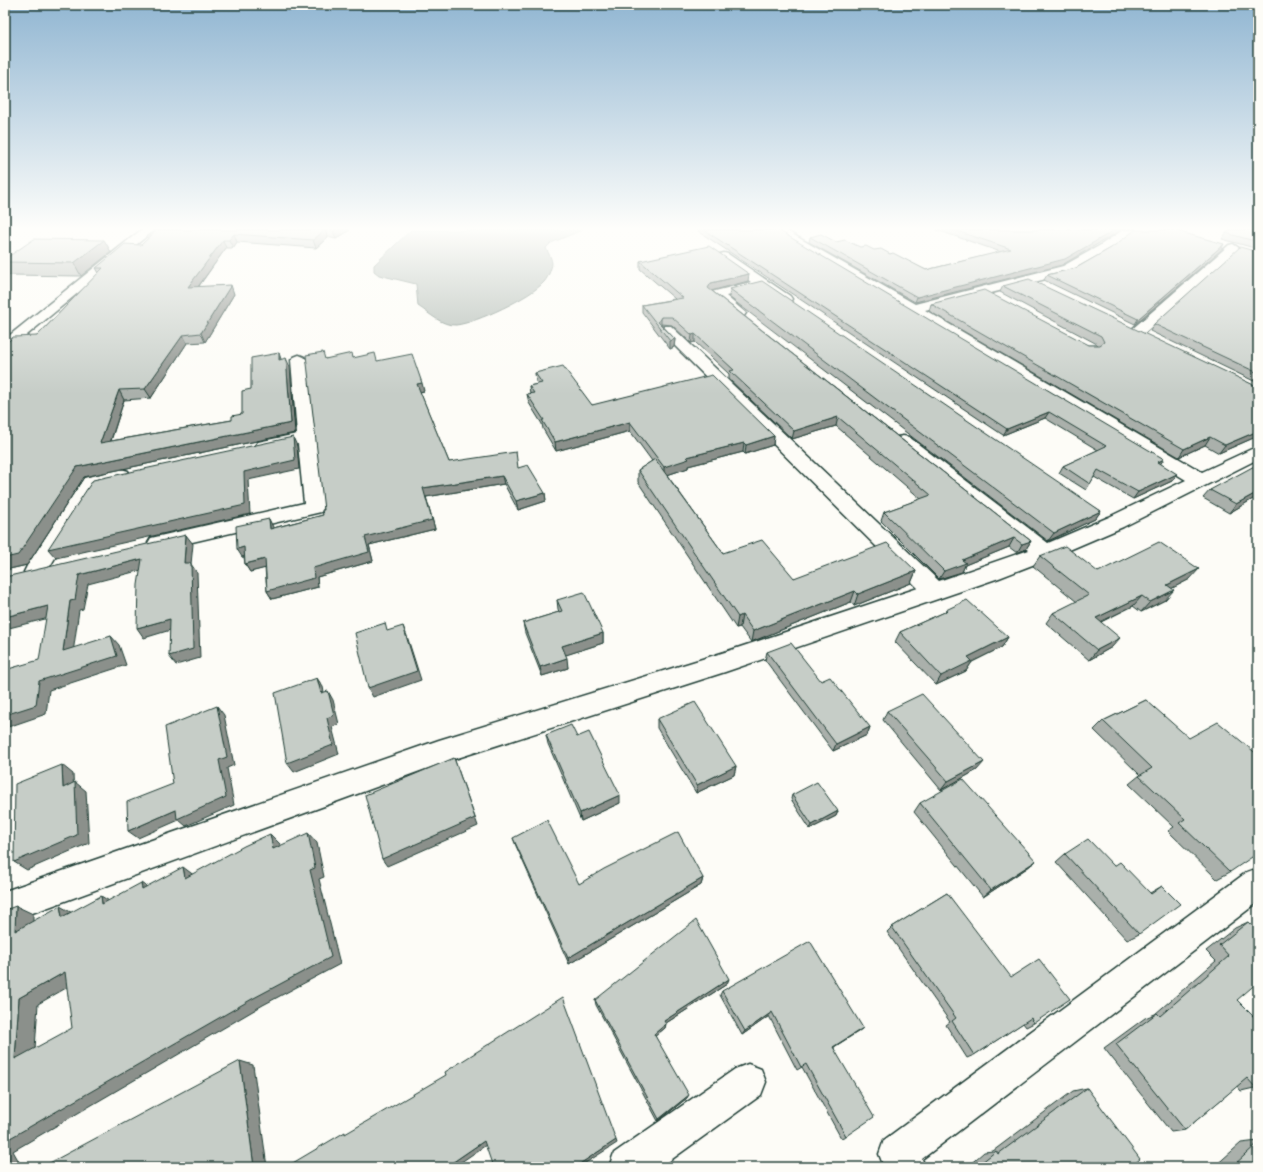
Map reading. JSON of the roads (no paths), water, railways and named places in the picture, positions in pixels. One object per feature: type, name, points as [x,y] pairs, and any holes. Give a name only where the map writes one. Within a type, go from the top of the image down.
[{"type":"street","points":[[5,346],[81,285]]},
{"type":"street","points":[[753,324],[716,296],[756,285]]},
{"type":"street","points":[[765,285],[801,309]]},
{"type":"street","points":[[871,285],[1201,480]]},
{"type":"street","points":[[913,309],[1010,285]]},
{"type":"street","points":[[1038,285],[1049,290]]},
{"type":"street","points":[[1136,333],[1196,285]]},
{"type":"street","points":[[984,291],[1004,302]]},
{"type":"street","points":[[1123,326],[1151,340]]},
{"type":"street","points":[[666,329],[935,591]]},
{"type":"street","points":[[143,547],[314,507],[299,360]]},
{"type":"street","points":[[890,431],[1046,552]]},
{"type":"street","points":[[245,450],[306,437]]},
{"type":"street","points":[[5,906],[439,752],[725,662],[1046,552],[1110,517],[1201,480],[1258,452]]},
{"type":"street","points":[[35,572],[91,482],[137,472]]},
{"type":"street","points":[[12,577],[58,566]]},
{"type":"street","points":[[906,1167],[898,1154],[1258,883]]},
{"type":"street","points":[[628,1167],[748,1082]]}]
